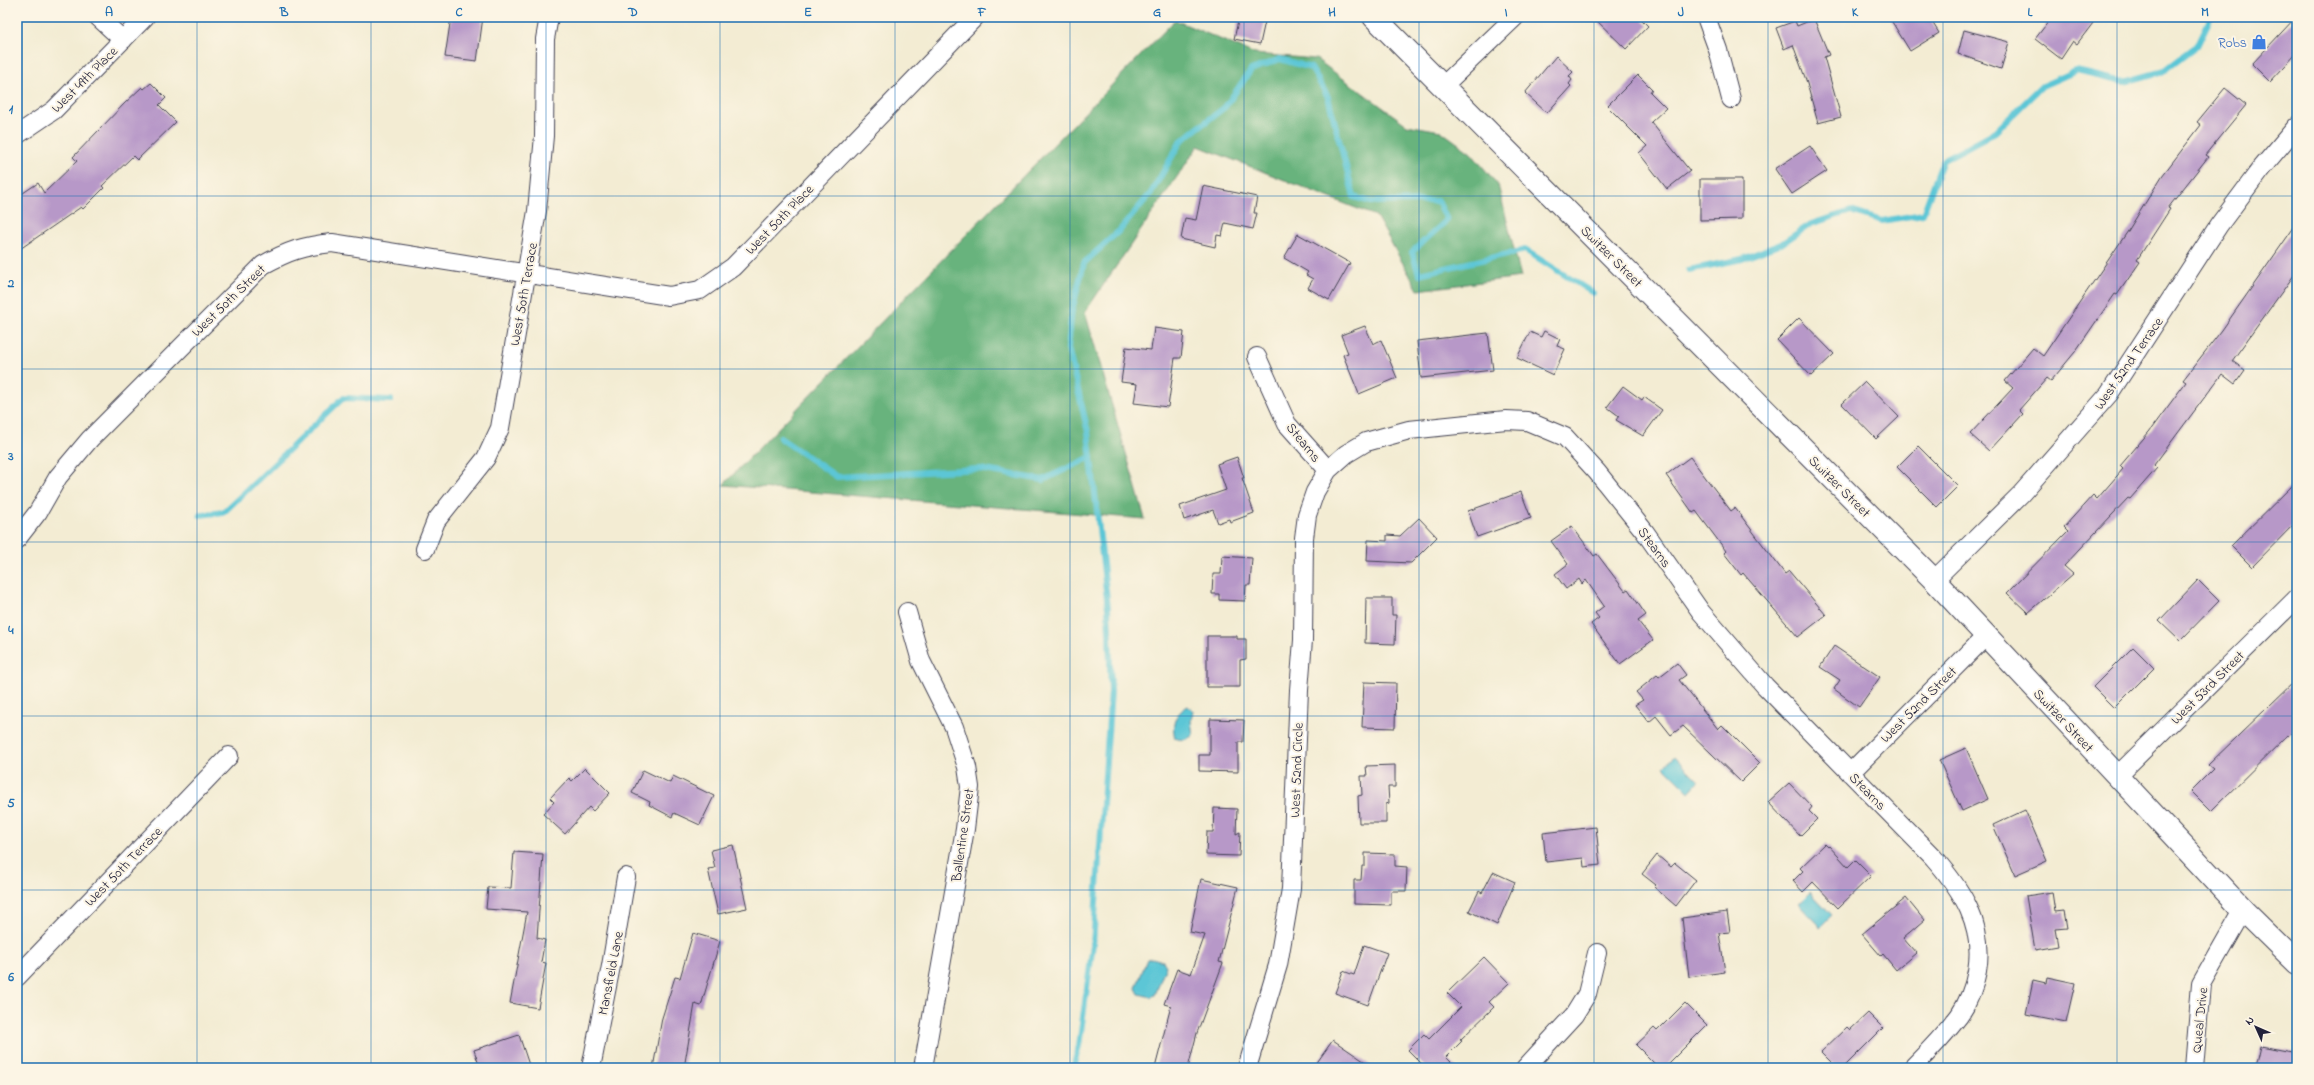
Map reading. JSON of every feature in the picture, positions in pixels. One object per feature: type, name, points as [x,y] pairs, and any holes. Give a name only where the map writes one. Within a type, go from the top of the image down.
[{"type":"street","points":[[98,17],[123,40]]},
{"type":"street","name":"West 49th Place","points":[[17,135],[54,110],[145,17]]},
{"type":"street","name":"West 50th Terrace","points":[[425,549],[436,521],[486,458],[500,428],[538,210],[544,143],[546,40],[549,17]]},
{"type":"street","name":"West 50th Place","points":[[527,274],[669,296],[700,290],[733,267],[975,17]]},
{"type":"street","name":"Switzer Street","points":[[1374,17],[1934,580],[2243,910],[2297,963]]},
{"type":"street","points":[[1443,86],[1515,17]]},
{"type":"street","points":[[1706,17],[1718,50],[1731,99]]},
{"type":"street","name":"West 52nd Terrace","points":[[1934,580],[2020,494],[2109,394],[2219,225],[2260,170],[2297,126]]},
{"type":"street","name":"West 50th Street","points":[[17,539],[38,512],[58,477],[90,439],[249,277],[263,265],[289,251],[307,245],[332,243],[527,274]]},
{"type":"street","name":"Stearns","points":[[1257,357],[1288,424],[1328,470],[1366,442],[1408,430],[1473,422],[1527,421],[1565,437],[1597,472],[1645,532],[1701,612],[1765,686],[1953,879],[1967,902],[1976,924],[1980,956],[1974,988],[1959,1015],[1912,1068]]},
{"type":"street","name":"West 52nd Circle","points":[[1247,1068],[1278,965],[1292,889],[1299,690],[1303,640],[1304,538],[1307,515],[1315,492],[1328,470]]},
{"type":"street","name":"West 53rd Street","points":[[2117,776],[2297,598]]},
{"type":"street","name":"Ballentine Street","points":[[907,612],[921,661],[954,727],[968,767],[970,786],[965,829],[923,1068]]},
{"type":"street","name":"West 52nd Street","points":[[1850,773],[1986,636]]},
{"type":"street","name":"West 50th Terrace","points":[[17,977],[229,756]]},
{"type":"street","name":"Mansfield Lane","points":[[591,1068],[614,951],[626,877]]},
{"type":"street","name":"Queal Drive","points":[[2194,1068],[2201,984],[2243,910]]},
{"type":"street","points":[[1525,1068],[1574,1015],[1587,994],[1597,953]]},
{"type":"green space","points":[[1175,20],[1255,54],[1316,59],[1407,125],[1441,131],[1471,153],[1498,185],[1521,277],[1418,290],[1376,216],[1198,146],[1085,312],[1145,519],[723,485]]},
{"type":"water","points":[[1188,706],[1193,711],[1191,721],[1193,735],[1184,740],[1175,738],[1174,723],[1180,712]]},
{"type":"water","points":[[1674,756],[1699,781],[1689,792],[1664,767]]},
{"type":"water","points":[[1810,892],[1832,915],[1820,927],[1798,904]]},
{"type":"water","points":[[1152,958],[1163,961],[1166,966],[1155,995],[1151,997],[1139,994],[1136,988],[1147,959]]},
{"type":"building","points":[[451,17],[483,17],[477,61],[445,57]]},
{"type":"building","points":[[1239,17],[1266,17],[1260,44],[1234,39]]},
{"type":"building","points":[[1593,17],[1639,17],[1648,26],[1626,49]]},
{"type":"building","points":[[1889,17],[1929,17],[1939,33],[1910,51]]},
{"type":"building","points":[[2052,17],[2085,17],[2093,23],[2077,44],[2073,41],[2061,59],[2035,39]]},
{"type":"building","points":[[2296,17],[2297,53],[2270,82],[2252,64]]},
{"type":"building","points":[[1814,19],[1829,55],[1824,57],[1841,117],[1818,123],[1806,80],[1793,45],[1784,49],[1776,28],[1795,21],[1797,26]]},
{"type":"building","points":[[1964,30],[2009,42],[2001,69],[1958,54]]},
{"type":"building","points":[[1556,56],[1573,72],[1569,76],[1572,80],[1569,84],[1571,86],[1547,113],[1525,93]]},
{"type":"building","points":[[1638,75],[1652,89],[1650,92],[1666,108],[1651,122],[1690,171],[1667,189],[1639,153],[1647,146],[1607,106]]},
{"type":"building","points":[[151,83],[166,98],[159,105],[176,122],[137,160],[133,156],[102,186],[104,188],[83,209],[81,207],[17,251],[17,197],[38,183],[44,193],[77,161],[73,157],[125,103],[142,87],[144,89]]},
{"type":"building","points":[[2225,88],[2246,105],[2205,155],[2208,157],[2168,208],[2170,209],[2137,260],[2140,262],[2117,295],[2115,294],[2075,352],[2051,381],[2047,378],[2019,410],[2023,414],[1989,451],[1970,434],[2013,388],[2005,381],[2033,348],[2043,356],[2128,231],[2162,176],[2201,125],[2197,122]]},
{"type":"building","points":[[1810,146],[1827,171],[1792,194],[1775,169]]},
{"type":"building","points":[[1700,179],[1742,179],[1742,219],[1700,220]]},
{"type":"building","points":[[1203,186],[1257,197],[1254,213],[1257,213],[1253,229],[1225,223],[1222,236],[1217,235],[1215,247],[1181,239],[1185,218],[1196,220]]},
{"type":"building","points":[[2297,223],[2297,271],[2232,361],[2245,370],[2235,384],[2222,374],[2154,465],[2157,468],[2130,499],[2128,498],[2064,566],[2073,574],[2028,613],[2007,593],[2068,531],[2064,527],[2093,495],[2097,499],[2123,469],[2120,466],[2149,432],[2186,382],[2183,380],[2222,330]]},
{"type":"building","points":[[1298,234],[1350,263],[1329,300],[1308,288],[1313,279],[1306,275],[1308,272],[1284,258]]},
{"type":"building","points":[[1799,318],[1834,354],[1811,376],[1777,340]]},
{"type":"building","points":[[1365,326],[1373,344],[1381,340],[1397,378],[1359,394],[1343,355],[1348,353],[1341,335]]},
{"type":"building","points":[[1154,328],[1184,332],[1181,358],[1175,358],[1168,407],[1134,403],[1137,384],[1121,382],[1126,347],[1151,350]]},
{"type":"building","points":[[1544,331],[1560,339],[1557,346],[1565,349],[1553,375],[1517,358],[1530,332],[1541,337]]},
{"type":"building","points":[[1488,333],[1493,370],[1421,378],[1417,341]]},
{"type":"building","points":[[1865,382],[1899,417],[1876,439],[1842,404]]},
{"type":"building","points":[[1623,386],[1642,400],[1644,397],[1662,410],[1643,436],[1616,420],[1619,416],[1607,407]]},
{"type":"building","points":[[1918,446],[1958,486],[1937,507],[1897,467]]},
{"type":"building","points":[[1237,457],[1244,478],[1242,478],[1254,513],[1230,522],[1229,519],[1218,523],[1213,510],[1184,520],[1180,506],[1226,490],[1217,464]]},
{"type":"building","points":[[1690,457],[1731,511],[1735,508],[1785,574],[1789,571],[1826,615],[1798,637],[1743,573],[1741,575],[1724,553],[1726,551],[1696,511],[1693,513],[1666,475]]},
{"type":"building","points":[[2297,481],[2297,521],[2252,567],[2231,546]]},
{"type":"building","points":[[1521,492],[1531,518],[1477,537],[1468,511]]},
{"type":"building","points":[[1419,518],[1437,537],[1411,563],[1367,561],[1368,540],[1387,541],[1387,535],[1400,536]]},
{"type":"building","points":[[1572,526],[1594,556],[1597,554],[1625,591],[1628,589],[1646,615],[1638,621],[1653,640],[1620,664],[1591,624],[1599,618],[1595,613],[1604,606],[1586,580],[1582,584],[1579,579],[1566,589],[1555,574],[1568,564],[1551,541]]},
{"type":"building","points":[[1222,556],[1252,558],[1250,585],[1246,585],[1245,601],[1219,600],[1219,594],[1212,594],[1213,574],[1221,574]]},
{"type":"building","points":[[2198,580],[2219,601],[2180,641],[2159,621]]},
{"type":"building","points":[[1366,598],[1392,598],[1392,615],[1396,615],[1395,644],[1365,643]]},
{"type":"building","points":[[1207,636],[1237,636],[1237,639],[1246,639],[1246,659],[1240,660],[1240,687],[1207,687]]},
{"type":"building","points":[[1834,646],[1880,677],[1859,707],[1834,689],[1840,680],[1820,667]]},
{"type":"building","points":[[2133,647],[2154,668],[2114,708],[2093,687]]},
{"type":"building","points":[[1677,663],[1686,675],[1679,680],[1718,729],[1722,725],[1760,763],[1741,782],[1683,726],[1671,735],[1656,716],[1649,722],[1635,705],[1643,700],[1636,692],[1657,675],[1659,677]]},
{"type":"building","points":[[2297,679],[2297,726],[2211,811],[2191,791],[2213,769],[2208,765]]},
{"type":"building","points":[[1364,682],[1396,683],[1395,728],[1362,727]]},
{"type":"building","points":[[1210,719],[1244,720],[1243,742],[1238,742],[1238,772],[1199,771],[1199,755],[1210,755]]},
{"type":"building","points":[[1966,748],[1988,799],[1962,811],[1939,760]]},
{"type":"building","points":[[1395,765],[1395,787],[1388,787],[1389,803],[1386,804],[1386,823],[1359,823],[1358,796],[1362,795],[1361,776],[1367,776],[1366,766]]},
{"type":"building","points":[[585,768],[610,793],[593,811],[589,807],[565,834],[543,814],[554,802],[550,798],[569,778],[572,781]]},
{"type":"building","points":[[643,770],[670,783],[673,776],[714,796],[700,825],[674,813],[672,817],[649,805],[650,802],[632,793]]},
{"type":"building","points":[[1789,783],[1812,807],[1809,811],[1817,819],[1800,836],[1768,802]]},
{"type":"building","points":[[1214,808],[1237,809],[1236,834],[1240,832],[1239,856],[1206,855],[1207,832],[1213,832]]},
{"type":"building","points":[[2025,810],[2047,861],[2015,875],[1993,825]]},
{"type":"building","points":[[1596,827],[1600,865],[1584,867],[1583,858],[1546,862],[1543,833]]},
{"type":"building","points":[[1825,844],[1828,847],[1829,846],[1848,867],[1855,860],[1871,876],[1838,908],[1813,882],[1803,892],[1793,881],[1803,871],[1800,868]]},
{"type":"building","points":[[733,845],[747,908],[718,914],[708,869],[715,868],[711,850]]},
{"type":"building","points":[[514,852],[543,854],[537,938],[545,940],[541,962],[546,963],[538,1008],[510,1003],[527,912],[486,909],[488,887],[511,888]]},
{"type":"building","points":[[1365,853],[1395,854],[1395,866],[1407,867],[1406,891],[1391,891],[1391,905],[1354,904],[1354,880],[1361,880],[1362,866],[1365,866]]},
{"type":"building","points":[[1657,855],[1671,867],[1675,863],[1696,880],[1676,906],[1654,887],[1656,885],[1642,874]]},
{"type":"building","points":[[1493,872],[1515,882],[1497,925],[1469,911],[1479,891],[1482,893]]},
{"type":"building","points":[[1201,879],[1238,887],[1219,962],[1223,963],[1197,1033],[1188,1068],[1155,1068],[1171,1006],[1164,1004],[1177,969],[1191,974],[1205,935],[1190,932]]},
{"type":"building","points":[[2052,892],[2055,912],[2064,911],[2067,928],[2055,929],[2058,946],[2035,950],[2026,896]]},
{"type":"building","points":[[1906,898],[1924,920],[1903,938],[1916,953],[1896,970],[1883,954],[1881,956],[1862,934]]},
{"type":"building","points":[[1727,912],[1730,932],[1719,933],[1725,972],[1689,977],[1682,918]]},
{"type":"building","points":[[693,933],[720,941],[701,1006],[695,1004],[684,1068],[653,1068],[662,1018],[675,977],[680,978]]},
{"type":"building","points":[[1364,945],[1387,953],[1368,1005],[1335,993],[1343,971],[1354,975]]},
{"type":"building","points":[[1484,957],[1509,983],[1489,1002],[1494,1007],[1460,1040],[1462,1041],[1446,1057],[1457,1068],[1426,1068],[1408,1050],[1424,1034],[1429,1039],[1461,1007],[1447,993]]},
{"type":"building","points":[[2047,977],[2075,983],[2066,1022],[2026,1014],[2033,980],[2046,983]]},
{"type":"building","points":[[1685,1003],[1707,1025],[1664,1068],[1659,1068],[1636,1045],[1654,1028],[1657,1031]]},
{"type":"building","points":[[1868,1013],[1883,1028],[1843,1068],[1837,1068],[1821,1052],[1847,1027],[1850,1030]]},
{"type":"building","points":[[519,1035],[530,1068],[480,1068],[474,1050]]},
{"type":"building","points":[[1333,1040],[1374,1068],[1313,1068]]},
{"type":"building","points":[[2261,1046],[2297,1053],[2297,1068],[2256,1068]]},
{"type":"waterway","points":[[1689,270],[1742,259],[1781,244],[1811,224],[1851,211],[1882,221],[1923,214],[1943,160],[1995,132],[2042,86],[2076,71],[2124,82],[2164,71],[2197,46],[2211,17]]},
{"type":"waterway","points":[[1073,1068],[1079,1046],[1093,944],[1111,691],[1108,608],[1088,432],[1068,348],[1072,310],[1084,263],[1120,230],[1151,193],[1181,141],[1225,107],[1251,70],[1280,59],[1311,68],[1328,97],[1354,197],[1371,202],[1438,201],[1447,220],[1412,252],[1419,274],[1525,250],[1593,293]]},
{"type":"waterway","points":[[200,515],[224,512],[343,398],[391,400]]},
{"type":"waterway","points":[[780,438],[837,477],[979,469],[1043,480],[1091,457]]},
{"type":"place","name":"Robs","points":[[2259,42]]}]
